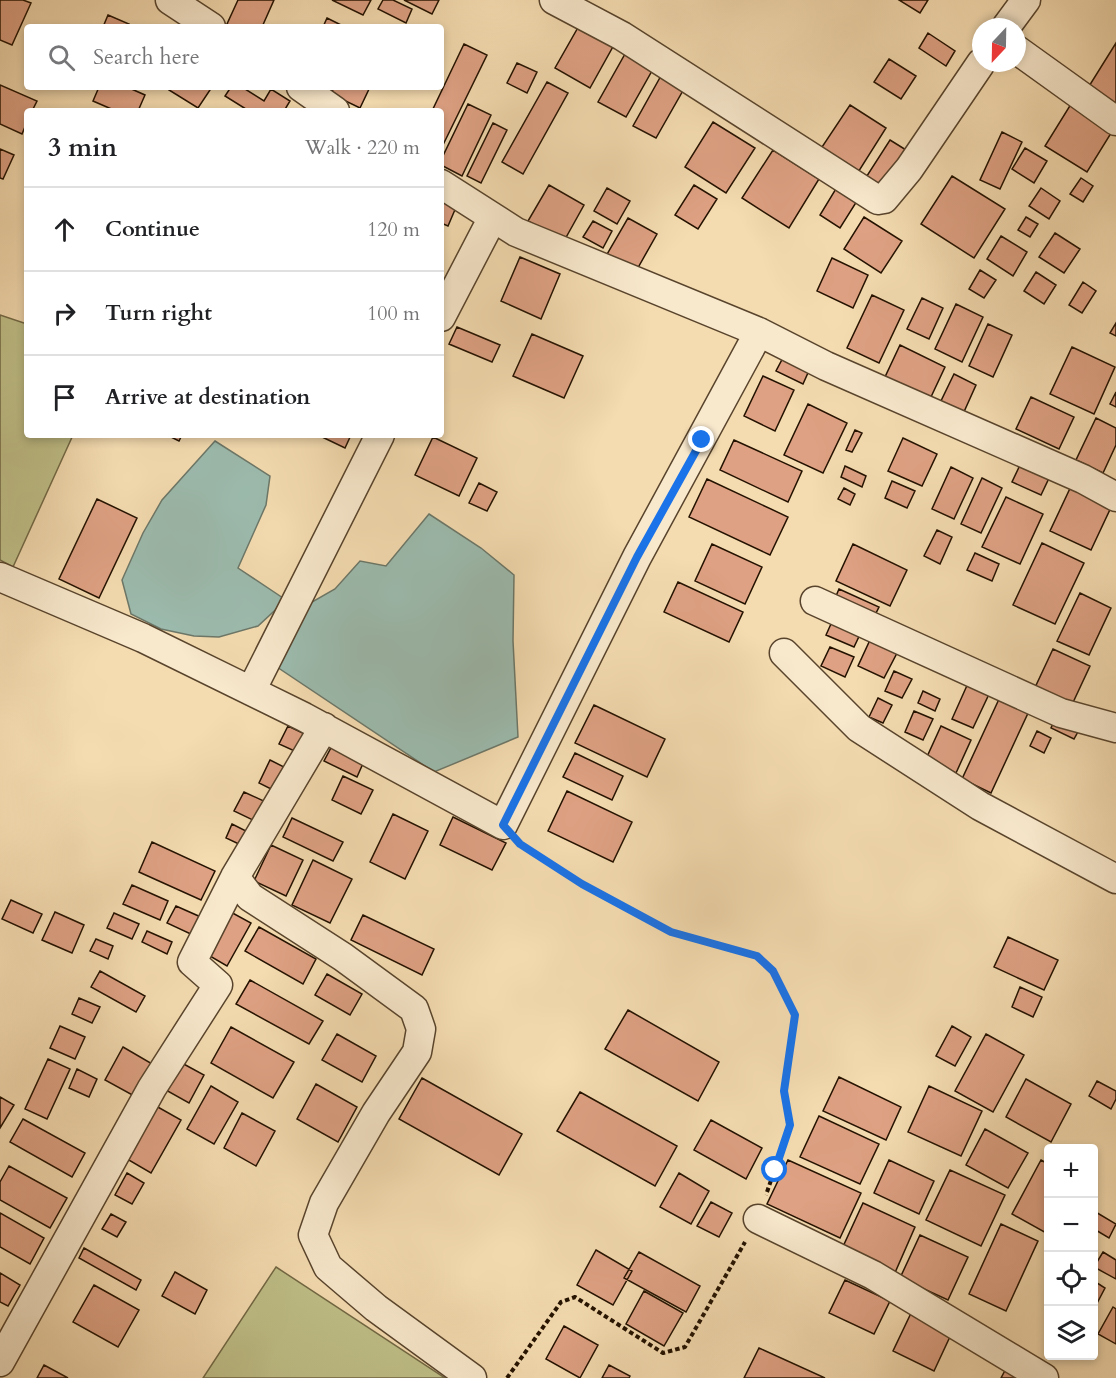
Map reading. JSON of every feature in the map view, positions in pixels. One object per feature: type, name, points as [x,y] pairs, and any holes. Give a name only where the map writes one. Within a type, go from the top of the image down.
[{"type":"street","points":[[170,0],[206,24]]},
{"type":"street","points":[[554,0],[622,36],[878,200],[884,200],[909,169],[975,72]]},
{"type":"street","points":[[1013,18],[1026,0]]},
{"type":"street","points":[[1026,56],[1116,121]]},
{"type":"street","points":[[305,90],[331,108]]},
{"type":"street","points":[[444,186],[492,219],[516,232],[759,332],[826,366],[1083,479],[1116,497]]},
{"type":"street","points":[[444,311],[492,219]]},
{"type":"street","points":[[0,576],[143,638],[324,727],[503,825],[637,557],[759,332]]},
{"type":"street","points":[[251,691],[379,438]]},
{"type":"street","points":[[815,601],[1061,713],[1116,728]]},
{"type":"street","points":[[784,653],[860,728],[980,806],[1116,879]]},
{"type":"street","points":[[0,1362],[146,1097],[218,985],[192,962],[235,877],[324,727]]},
{"type":"street","points":[[235,877],[250,897],[344,957],[414,1009],[422,1029],[417,1052],[376,1113],[324,1203],[313,1235],[328,1267],[376,1308],[472,1378]]},
{"type":"street","points":[[758,1219],[873,1275],[1044,1378]]},
{"type":"path","points":[[503,825],[520,844],[582,884],[671,932],[757,956],[773,971],[795,1015],[784,1091],[790,1125],[758,1219],[685,1347],[663,1353],[575,1297],[561,1302],[507,1378]]},
{"type":"green space","points":[[0,315],[24,323],[24,438],[72,438],[13,567],[0,560]]},
{"type":"green space","points":[[276,1267],[445,1378],[203,1378]]},
{"type":"shaded area","points":[[215,441],[270,476],[266,505],[238,568],[286,600],[258,626],[219,637],[194,636],[161,629],[131,614],[122,580],[143,533],[162,500]]},
{"type":"shaded area","points":[[429,514],[481,548],[514,575],[513,641],[518,737],[434,772],[277,667],[305,606],[335,589],[360,561],[386,566]]},
{"type":"building","points":[[0,0],[23,0],[31,3],[12,45],[0,40]]},
{"type":"building","points":[[238,0],[274,0],[263,24],[227,24]]},
{"type":"building","points":[[332,0],[371,0],[363,15]]},
{"type":"building","points":[[383,0],[393,0],[412,9],[406,23],[378,9]]},
{"type":"building","points":[[404,0],[439,0],[432,14]]},
{"type":"building","points":[[899,0],[928,0],[920,13]]},
{"type":"building","points":[[108,15],[129,24],[104,24]]},
{"type":"building","points":[[327,18],[339,24],[324,24]]},
{"type":"building","points":[[580,24],[615,43],[590,88],[555,68]]},
{"type":"building","points":[[928,33],[955,51],[946,66],[919,48]]},
{"type":"building","points":[[1116,43],[1116,110],[1086,91]]},
{"type":"building","points":[[464,44],[487,55],[444,143],[444,108],[433,108]]},
{"type":"building","points":[[625,54],[653,69],[626,117],[598,102]]},
{"type":"building","points":[[889,59],[916,76],[901,99],[874,82]]},
{"type":"building","points":[[517,63],[537,72],[527,93],[507,83]]},
{"type":"building","points":[[662,74],[685,87],[656,138],[633,126]]},
{"type":"building","points":[[547,82],[568,93],[523,174],[502,162]]},
{"type":"building","points":[[0,85],[37,101],[34,108],[24,108],[22,134],[0,124]]},
{"type":"building","points":[[98,90],[134,90],[145,95],[139,108],[109,108],[93,101]]},
{"type":"building","points":[[169,90],[210,90],[198,108]]},
{"type":"building","points":[[229,90],[247,90],[264,101],[273,90],[290,101],[286,108],[244,108],[225,96]]},
{"type":"building","points":[[333,90],[369,90],[360,108],[331,94]]},
{"type":"building","points":[[468,104],[491,115],[462,176],[444,167],[444,154]]},
{"type":"building","points":[[1071,104],[1113,130],[1087,172],[1045,146]]},
{"type":"building","points":[[850,105],[886,128],[857,174],[820,150]]},
{"type":"building","points":[[713,122],[755,148],[726,193],[685,167]]},
{"type":"building","points":[[493,123],[507,130],[481,183],[467,176]]},
{"type":"building","points":[[1002,132],[1022,142],[1000,189],[980,180]]},
{"type":"building","points":[[890,140],[911,153],[884,196],[863,182]]},
{"type":"building","points":[[1025,148],[1047,161],[1034,183],[1012,169]]},
{"type":"building","points":[[0,149],[14,155],[3,179],[0,178]]},
{"type":"building","points":[[773,150],[819,179],[789,228],[742,198]]},
{"type":"building","points":[[952,176],[1005,209],[974,258],[921,224]]},
{"type":"building","points":[[1081,178],[1093,186],[1083,202],[1070,194]]},
{"type":"building","points":[[549,185],[584,205],[564,241],[528,221]]},
{"type":"building","points":[[694,185],[717,199],[698,229],[675,215]]},
{"type":"building","points":[[837,187],[857,201],[840,228],[820,215]]},
{"type":"building","points":[[607,188],[630,201],[617,224],[594,211]]},
{"type":"building","points":[[1041,188],[1060,201],[1049,219],[1029,206]]},
{"type":"building","points":[[444,199],[457,205],[448,226],[444,224]]},
{"type":"building","points":[[864,217],[902,241],[881,273],[844,249]]},
{"type":"building","points":[[1026,217],[1038,224],[1030,237],[1018,230]]},
{"type":"building","points":[[628,218],[657,234],[635,273],[606,256]]},
{"type":"building","points":[[593,221],[612,231],[603,248],[583,237]]},
{"type":"building","points":[[1055,233],[1080,249],[1064,273],[1039,257]]},
{"type":"building","points":[[1001,236],[1027,252],[1013,276],[987,259]]},
{"type":"building","points":[[520,257],[560,274],[541,319],[501,301]]},
{"type":"building","points":[[832,258],[868,275],[853,308],[817,291]]},
{"type":"building","points":[[980,270],[996,280],[984,298],[969,289]]},
{"type":"building","points":[[1036,272],[1056,285],[1044,304],[1024,291]]},
{"type":"building","points":[[1083,282],[1096,291],[1082,313],[1069,305]]},
{"type":"building","points":[[872,295],[904,310],[879,363],[847,348]]},
{"type":"building","points":[[922,298],[943,308],[929,339],[907,329]]},
{"type":"building","points":[[956,304],[983,317],[962,362],[935,349]]},
{"type":"building","points":[[1116,323],[1116,336],[1110,333]]},
{"type":"building","points":[[988,324],[1012,335],[993,377],[969,366]]},
{"type":"building","points":[[457,327],[500,345],[492,362],[449,344]]},
{"type":"building","points":[[532,334],[583,356],[564,398],[513,376]]},
{"type":"building","points":[[900,345],[945,367],[930,399],[885,377]]},
{"type":"building","points":[[1072,347],[1115,367],[1094,414],[1050,394]]},
{"type":"building","points":[[785,354],[811,366],[803,384],[776,371]]},
{"type":"building","points":[[954,374],[976,385],[963,414],[940,403]]},
{"type":"building","points":[[763,376],[794,390],[775,431],[744,416]]},
{"type":"building","points":[[1116,392],[1116,407],[1110,404]]},
{"type":"building","points":[[1031,397],[1074,417],[1059,449],[1016,429]]},
{"type":"building","points":[[808,404],[847,423],[823,473],[784,455]]},
{"type":"building","points":[[1096,418],[1116,428],[1116,445],[1103,473],[1076,460]]},
{"type":"building","points":[[855,430],[862,433],[852,452],[846,450]]},
{"type":"building","points":[[324,438],[350,438],[345,448]]},
{"type":"building","points":[[433,438],[477,458],[459,496],[415,475]]},
{"type":"building","points":[[903,438],[937,454],[922,486],[888,471]]},
{"type":"building","points":[[734,440],[802,471],[788,502],[720,470]]},
{"type":"building","points":[[1021,463],[1050,476],[1041,495],[1012,482]]},
{"type":"building","points":[[845,466],[866,476],[862,487],[841,477]]},
{"type":"building","points":[[951,467],[973,478],[954,519],[932,509]]},
{"type":"building","points":[[982,478],[1002,488],[981,533],[961,524]]},
{"type":"building","points":[[707,479],[788,517],[770,555],[689,517]]},
{"type":"building","points":[[892,481],[915,491],[907,508],[885,498]]},
{"type":"building","points":[[1073,482],[1114,501],[1091,550],[1050,531]]},
{"type":"building","points":[[479,483],[497,492],[487,511],[469,503]]},
{"type":"building","points":[[844,488],[855,494],[850,505],[838,499]]},
{"type":"building","points":[[1006,497],[1043,514],[1020,564],[982,547]]},
{"type":"building","points":[[97,499],[137,518],[99,598],[59,579]]},
{"type":"building","points":[[937,530],[952,537],[940,564],[924,556]]},
{"type":"building","points":[[1042,543],[1084,563],[1055,624],[1013,605]]},
{"type":"building","points":[[712,544],[762,567],[745,604],[695,581]]},
{"type":"building","points":[[853,544],[907,570],[890,606],[836,581]]},
{"type":"building","points":[[975,553],[999,564],[992,581],[967,570]]},
{"type":"building","points":[[678,582],[743,612],[729,642],[664,612]]},
{"type":"building","points":[[839,589],[879,607],[872,621],[833,603]]},
{"type":"building","points":[[1080,593],[1111,608],[1089,655],[1057,641]]},
{"type":"building","points":[[835,615],[863,628],[854,647],[826,635]]},
{"type":"building","points":[[870,640],[897,653],[884,678],[858,666]]},
{"type":"building","points":[[830,647],[854,657],[845,677],[821,666]]},
{"type":"building","points":[[1053,649],[1090,666],[1069,711],[1032,694]]},
{"type":"building","points":[[894,671],[912,679],[902,698],[885,691]]},
{"type":"building","points":[[969,681],[990,692],[973,728],[952,719]]},
{"type":"building","points":[[923,691],[940,699],[935,711],[918,703]]},
{"type":"building","points":[[1000,697],[1029,711],[991,793],[962,779]]},
{"type":"building","points":[[878,698],[892,705],[883,723],[869,717]]},
{"type":"building","points":[[594,705],[665,739],[647,777],[575,743]]},
{"type":"building","points":[[914,711],[933,719],[923,740],[905,732]]},
{"type":"building","points":[[1056,717],[1080,728],[1074,739],[1051,728]]},
{"type":"building","points":[[288,726],[307,735],[299,753],[279,744]]},
{"type":"building","points":[[941,726],[971,740],[956,773],[926,759]]},
{"type":"building","points":[[1037,731],[1051,738],[1044,753],[1030,746]]},
{"type":"building","points":[[333,744],[365,759],[357,777],[324,761]]},
{"type":"building","points":[[575,753],[623,776],[612,800],[563,777]]},
{"type":"building","points":[[270,760],[286,768],[275,791],[259,783]]},
{"type":"building","points":[[343,776],[373,790],[361,814],[332,800]]},
{"type":"building","points":[[567,791],[632,822],[613,862],[548,831]]},
{"type":"building","points":[[244,792],[266,802],[257,822],[234,811]]},
{"type":"building","points":[[393,814],[428,831],[405,879],[370,862]]},
{"type":"building","points":[[453,817],[506,843],[492,870],[440,845]]},
{"type":"building","points":[[292,818],[343,842],[333,861],[283,837]]},
{"type":"building","points":[[232,824],[250,833],[243,846],[226,838]]},
{"type":"building","points":[[152,842],[215,871],[201,900],[139,872]]},
{"type":"building","points":[[271,845],[303,860],[286,896],[254,881]]},
{"type":"building","points":[[313,860],[352,879],[330,923],[292,905]]},
{"type":"building","points":[[132,885],[168,901],[160,920],[123,904]]},
{"type":"building","points":[[11,900],[42,914],[33,933],[2,919]]},
{"type":"building","points":[[176,906],[203,918],[195,936],[167,923]]},
{"type":"building","points":[[227,910],[251,923],[227,966],[203,952]]},
{"type":"building","points":[[55,912],[84,925],[72,953],[42,940]]},
{"type":"building","points":[[114,913],[139,924],[132,939],[107,928]]},
{"type":"building","points":[[363,915],[434,949],[422,975],[351,940]]},
{"type":"building","points":[[259,927],[316,959],[303,984],[245,951]]},
{"type":"building","points":[[147,931],[172,942],[167,954],[142,942]]},
{"type":"building","points":[[1008,937],[1058,960],[1044,990],[994,967]]},
{"type":"building","points":[[96,939],[113,946],[108,959],[90,951]]},
{"type":"building","points":[[100,971],[145,996],[136,1012],[91,987]]},
{"type":"building","points":[[327,974],[362,994],[350,1015],[315,995]]},
{"type":"building","points":[[250,980],[323,1021],[309,1044],[236,1004]]},
{"type":"building","points":[[1020,987],[1042,997],[1033,1017],[1012,1007]]},
{"type":"building","points":[[79,998],[100,1007],[92,1023],[72,1014]]},
{"type":"building","points":[[628,1010],[719,1062],[698,1101],[605,1049]]},
{"type":"building","points":[[60,1026],[85,1037],[75,1059],[50,1048]]},
{"type":"building","points":[[952,1026],[971,1037],[955,1066],[936,1056]]},
{"type":"building","points":[[231,1027],[294,1062],[273,1098],[211,1063]]},
{"type":"building","points":[[337,1034],[376,1056],[362,1082],[322,1060]]},
{"type":"building","points":[[986,1034],[1024,1055],[993,1112],[955,1091]]},
{"type":"building","points":[[123,1047],[154,1065],[136,1097],[105,1080]]},
{"type":"building","points":[[48,1059],[70,1069],[47,1119],[25,1109]]},
{"type":"building","points":[[180,1062],[204,1075],[189,1103],[164,1089]]},
{"type":"building","points":[[77,1069],[97,1079],[89,1097],[69,1088]]},
{"type":"building","points":[[839,1077],[901,1107],[886,1140],[823,1111]]},
{"type":"building","points":[[422,1078],[522,1134],[499,1175],[399,1119]]},
{"type":"building","points":[[1026,1079],[1071,1104],[1051,1142],[1006,1117]]},
{"type":"building","points":[[1097,1081],[1116,1091],[1116,1099],[1111,1109],[1089,1096]]},
{"type":"building","points":[[316,1084],[357,1107],[338,1142],[297,1119]]},
{"type":"building","points":[[211,1086],[238,1102],[214,1144],[187,1129]]},
{"type":"building","points":[[929,1086],[982,1111],[961,1156],[908,1132]]},
{"type":"building","points":[[580,1092],[677,1146],[655,1186],[557,1131]]},
{"type":"building","points":[[0,1097],[14,1105],[0,1128]]},
{"type":"building","points":[[156,1106],[181,1120],[151,1173],[127,1159]]},
{"type":"building","points":[[242,1113],[275,1131],[256,1166],[224,1148]]},
{"type":"building","points":[[819,1116],[879,1144],[860,1184],[800,1157]]},
{"type":"building","points":[[23,1119],[85,1153],[72,1177],[10,1142]]},
{"type":"building","points":[[711,1120],[762,1148],[746,1179],[694,1150]]},
{"type":"building","points":[[985,1129],[1028,1153],[1008,1188],[966,1165]]},
{"type":"building","points":[[788,1160],[861,1193],[840,1238],[767,1204]]},
{"type":"building","points":[[889,1160],[934,1181],[919,1214],[874,1193]]},
{"type":"building","points":[[1041,1160],[1044,1162],[1044,1232],[1012,1214]]},
{"type":"building","points":[[9,1166],[67,1198],[50,1228],[0,1200],[0,1182]]},
{"type":"building","points":[[950,1170],[1005,1195],[981,1246],[926,1220]]},
{"type":"building","points":[[127,1173],[144,1183],[132,1204],[115,1195]]},
{"type":"building","points":[[679,1173],[709,1191],[691,1224],[660,1207]]},
{"type":"building","points":[[711,1202],[732,1213],[719,1237],[697,1226]]},
{"type":"building","points":[[863,1203],[915,1227],[894,1275],[841,1251]]},
{"type":"building","points":[[0,1213],[44,1238],[30,1264],[0,1247]]},
{"type":"building","points":[[1098,1213],[1116,1224],[1109,1238],[1098,1231]]},
{"type":"building","points":[[111,1214],[126,1222],[117,1237],[102,1229]]},
{"type":"building","points":[[1001,1224],[1038,1241],[1006,1311],[969,1294]]},
{"type":"building","points":[[920,1235],[968,1257],[948,1300],[900,1278]]},
{"type":"building","points":[[84,1248],[141,1280],[136,1290],[79,1258]]},
{"type":"building","points":[[596,1250],[632,1271],[613,1305],[577,1285]]},
{"type":"building","points":[[639,1252],[700,1286],[686,1312],[624,1278]]},
{"type":"building","points":[[1103,1252],[1116,1260],[1116,1279],[1098,1269],[1098,1260]]},
{"type":"building","points":[[175,1272],[207,1290],[195,1314],[162,1296]]},
{"type":"building","points":[[0,1273],[20,1285],[8,1306],[0,1302]]},
{"type":"building","points":[[845,1280],[890,1301],[874,1334],[829,1313]]},
{"type":"building","points":[[1098,1284],[1105,1288],[1098,1301]]},
{"type":"building","points":[[94,1285],[139,1310],[118,1347],[73,1322]]},
{"type":"building","points":[[644,1291],[683,1313],[664,1346],[626,1324]]},
{"type":"building","points":[[1113,1307],[1116,1309],[1116,1344],[1098,1334]]},
{"type":"building","points":[[913,1309],[954,1328],[934,1371],[893,1351]]},
{"type":"building","points":[[564,1326],[598,1345],[580,1378],[546,1359]]},
{"type":"building","points":[[759,1348],[825,1378],[744,1378]]},
{"type":"building","points":[[1009,1363],[1036,1378],[1001,1378]]},
{"type":"building","points":[[44,1365],[68,1378],[37,1378]]},
{"type":"building","points":[[609,1365],[630,1376],[629,1378],[602,1378]]},
{"type":"route","points":[[702,440],[637,557],[503,825],[520,844],[582,884],[671,932],[757,956],[773,971],[795,1015],[784,1091],[790,1125],[775,1170]]}]
